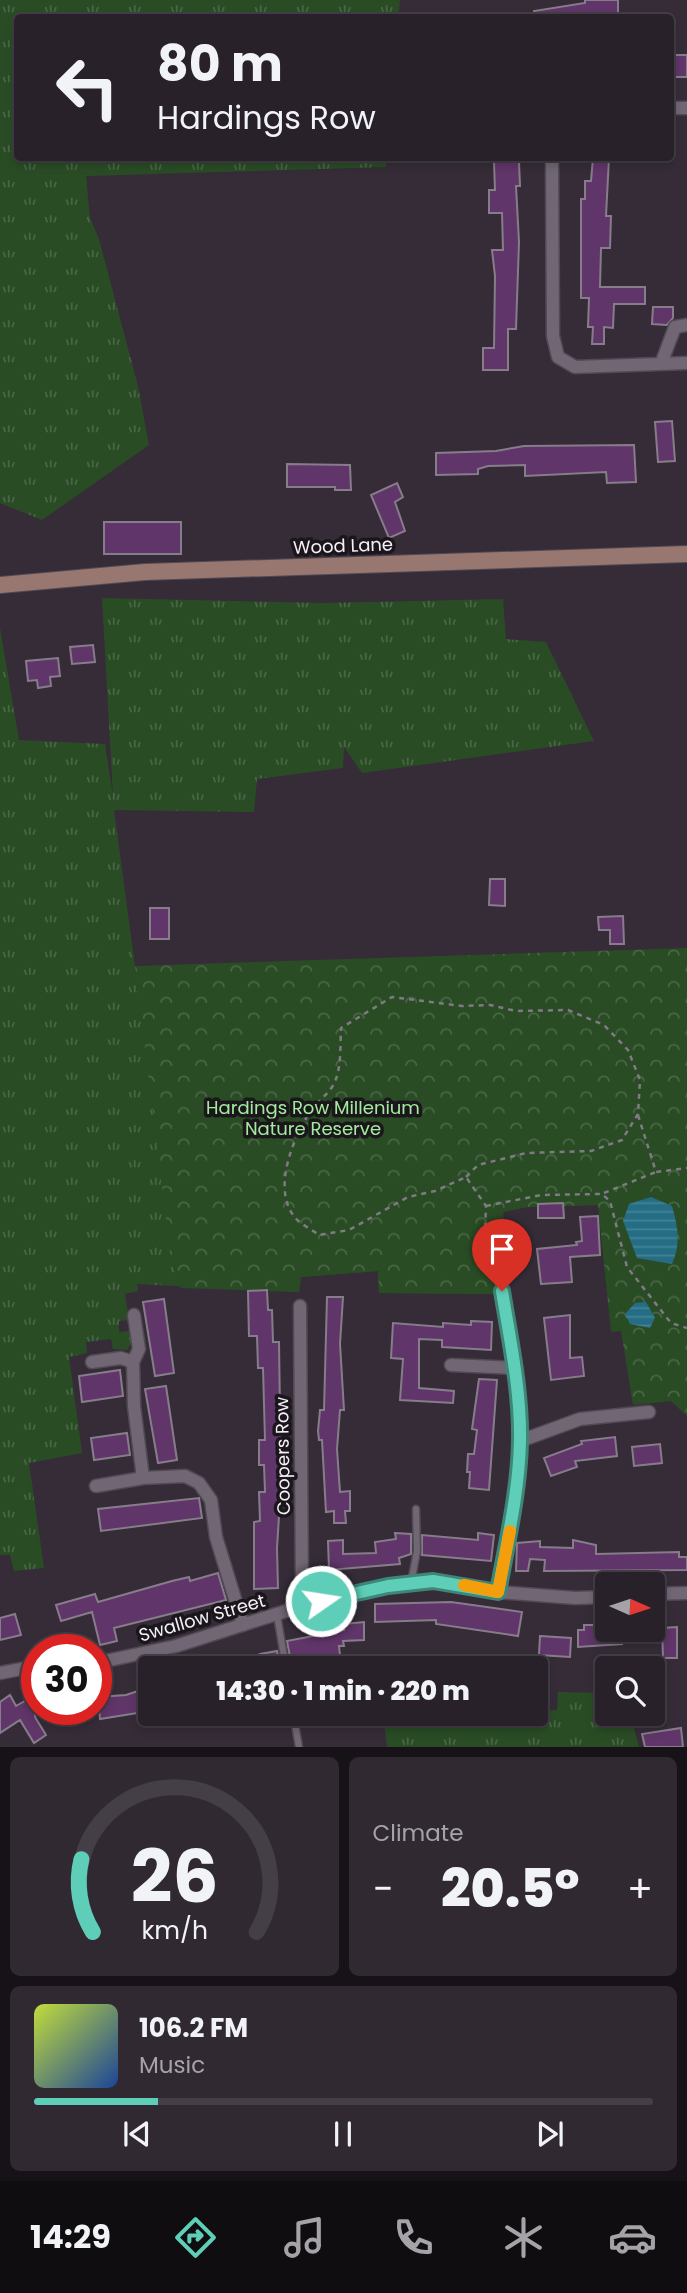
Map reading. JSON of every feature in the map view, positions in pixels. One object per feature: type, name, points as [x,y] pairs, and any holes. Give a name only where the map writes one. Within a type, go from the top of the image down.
[{"type":"street","points":[[552,161],[552,336],[558,357],[575,367],[687,363]]},
{"type":"street","points":[[661,364],[676,327],[687,326]]},
{"type":"street","name":"Wood Lane","points":[[0,585],[145,572],[687,554]]},
{"type":"street","points":[[498,1592],[515,1501],[520,1441],[514,1368],[502,1291]]},
{"type":"street","name":"Coopers Row","points":[[300,1306],[302,1592],[305,1605]]},
{"type":"street","points":[[134,1315],[139,1349],[133,1362],[134,1406],[143,1478]]},
{"type":"street","points":[[92,1362],[121,1358],[133,1362]]},
{"type":"street","points":[[451,1365],[514,1368]]},
{"type":"street","points":[[520,1441],[580,1419],[649,1412]]},
{"type":"street","points":[[96,1486],[143,1478],[185,1476],[199,1483],[211,1500],[216,1538],[243,1625]]},
{"type":"street","name":"Swallow Street","points":[[112,1660],[176,1646],[305,1605],[411,1583],[433,1581],[498,1592],[595,1597]]},
{"type":"street","points":[[665,1594],[687,1593]]},
{"type":"street","points":[[0,1673],[21,1669]]},
{"type":"lane","points":[[411,1583],[417,1551],[416,1509]]},
{"type":"lane","points":[[277,1615],[284,1656]]},
{"type":"lane","points":[[295,1726],[299,1747]]},
{"type":"path","points":[[638,1114],[622,1140],[591,1151],[526,1153],[478,1165],[466,1177],[408,1198],[348,1230],[319,1235],[293,1216],[285,1198],[285,1179],[297,1135],[311,1111],[333,1086],[339,1065],[341,1028],[392,997],[462,1006],[491,1005],[516,1011],[568,1010],[604,1025],[628,1050],[640,1080],[638,1114],[656,1172]]},
{"type":"path","points":[[486,1206],[541,1195],[602,1194],[656,1172],[687,1168]]},
{"type":"path","points":[[466,1177],[486,1206],[485,1231],[502,1291]]},
{"type":"path","points":[[602,1194],[610,1201],[627,1267],[671,1323],[687,1328]]},
{"type":"green space","points":[[0,0],[400,0],[398,14],[14,14],[14,161],[387,161],[386,167],[86,176],[90,218],[99,239],[138,386],[149,445],[42,520],[0,503]]},
{"type":"green space","points":[[102,598],[323,603],[503,599],[506,639],[546,642],[594,741],[362,773],[344,747],[343,768],[257,779],[254,812],[114,810],[135,966],[598,1205],[527,1207],[503,1212],[509,1294],[379,1293],[378,1271],[301,1277],[299,1292],[137,1284],[138,1291],[125,1294],[129,1320],[119,1321],[119,1332],[129,1331],[132,1342],[127,1350],[113,1349],[111,1339],[86,1342],[87,1353],[69,1357],[82,1453],[29,1463],[44,1568],[14,1571],[10,1555],[0,1555],[0,628],[19,740],[105,744],[113,796]]},
{"type":"green space","name":"Hardings Row Millenium Nature Reserve","points":[[687,948],[687,1416],[671,1401],[633,1405],[621,1331],[611,1332],[598,1205],[527,1207],[503,1212],[509,1294],[379,1293],[378,1271],[301,1277],[299,1292],[181,1288],[170,1254],[135,966]]},
{"type":"green space","points":[[558,1692],[595,1693],[595,1726],[633,1726],[639,1747],[387,1747],[385,1726],[548,1726],[548,1710],[557,1710]]},
{"type":"water","points":[[651,1197],[672,1206],[678,1235],[672,1264],[637,1258],[623,1221],[629,1204]]},
{"type":"water","points":[[646,1302],[655,1318],[650,1328],[630,1324],[625,1314],[635,1303]]},
{"type":"building","points":[[585,0],[618,0],[618,14],[534,14],[534,11],[585,3]]},
{"type":"building","points":[[674,55],[687,55],[687,77],[674,77]]},
{"type":"building","points":[[593,161],[609,161],[606,216],[611,216],[610,248],[601,248],[600,287],[645,287],[645,304],[614,304],[613,328],[604,327],[604,344],[592,344],[593,327],[588,327],[589,298],[581,298],[581,199],[585,199],[585,181],[591,181]]},
{"type":"building","points":[[494,162],[519,162],[520,186],[516,186],[519,242],[516,329],[508,329],[508,370],[483,370],[483,348],[494,348],[495,276],[492,250],[503,250],[502,213],[489,213],[489,190],[495,190]]},
{"type":"building","points":[[653,307],[673,307],[673,318],[667,325],[652,324]]},
{"type":"building","points":[[672,421],[675,461],[658,462],[655,422]]},
{"type":"building","points":[[634,445],[636,482],[607,483],[606,472],[525,476],[525,465],[488,466],[478,469],[478,474],[436,475],[436,453],[496,451],[524,446]]},
{"type":"building","points":[[287,464],[350,465],[351,490],[335,490],[335,487],[287,487]]},
{"type":"building","points":[[397,483],[403,497],[395,502],[405,531],[389,538],[371,495]]},
{"type":"building","points":[[104,522],[181,522],[181,554],[104,554]]},
{"type":"building","points":[[93,645],[95,662],[72,664],[70,647]]},
{"type":"building","points":[[58,658],[60,676],[50,677],[51,686],[38,688],[37,680],[28,681],[26,661]]},
{"type":"building","points":[[490,879],[505,879],[505,906],[489,905]]},
{"type":"building","points":[[150,908],[169,908],[169,939],[150,939]]},
{"type":"building","points":[[623,916],[624,944],[610,944],[610,930],[599,930],[598,917]]},
{"type":"building","points":[[563,1203],[564,1218],[538,1218],[538,1204]]},
{"type":"building","points":[[598,1216],[600,1255],[570,1257],[572,1282],[541,1284],[537,1249],[577,1245],[576,1242],[582,1241],[580,1217]]},
{"type":"building","points":[[267,1290],[268,1310],[272,1310],[273,1342],[279,1342],[281,1485],[277,1548],[278,1588],[254,1589],[254,1522],[260,1521],[259,1492],[265,1492],[264,1465],[259,1465],[259,1440],[265,1440],[263,1368],[258,1368],[257,1336],[249,1336],[248,1291]]},
{"type":"building","points":[[327,1297],[343,1297],[340,1344],[344,1410],[340,1410],[337,1449],[340,1492],[350,1491],[350,1511],[345,1511],[346,1523],[334,1523],[334,1511],[326,1512],[322,1440],[319,1440],[318,1431],[320,1410],[324,1410]]},
{"type":"building","points":[[164,1299],[174,1373],[155,1376],[143,1302]]},
{"type":"building","points":[[570,1315],[570,1358],[582,1357],[584,1376],[551,1380],[544,1318]]},
{"type":"building","points":[[471,1321],[492,1322],[491,1350],[442,1347],[442,1340],[419,1339],[419,1388],[454,1391],[453,1403],[400,1400],[403,1359],[391,1358],[393,1323],[443,1327],[443,1323],[471,1325]]},
{"type":"building","points":[[120,1370],[123,1396],[82,1402],[79,1376]]},
{"type":"building","points":[[479,1379],[497,1380],[489,1490],[469,1488],[470,1472],[467,1472],[468,1454],[474,1454],[477,1430],[472,1429]]},
{"type":"building","points":[[166,1386],[177,1460],[158,1463],[145,1389]]},
{"type":"building","points":[[127,1433],[130,1455],[94,1460],[91,1438]]},
{"type":"building","points":[[615,1437],[617,1456],[575,1461],[577,1467],[551,1476],[544,1458],[582,1444],[581,1441]]},
{"type":"building","points":[[660,1444],[662,1463],[634,1466],[632,1447]]},
{"type":"building","points":[[199,1498],[202,1518],[101,1531],[98,1509]]},
{"type":"building","points":[[395,1533],[411,1534],[411,1554],[399,1558],[400,1564],[329,1570],[328,1541],[343,1540],[343,1554],[376,1553],[375,1542],[396,1539]]},
{"type":"building","points":[[478,1533],[494,1535],[491,1561],[422,1555],[422,1535],[478,1540]]},
{"type":"building","points":[[573,1540],[596,1545],[596,1554],[679,1552],[679,1557],[687,1557],[687,1570],[544,1571],[545,1560],[530,1559],[528,1571],[516,1571],[517,1543],[540,1541],[540,1547],[573,1548]]},
{"type":"building","points":[[218,1573],[226,1600],[114,1628],[117,1641],[112,1642],[112,1634],[97,1634],[92,1612],[61,1621],[56,1605],[95,1594],[98,1602],[189,1577],[190,1581]]},
{"type":"building","points":[[451,1602],[522,1612],[518,1636],[436,1624],[436,1620],[375,1622],[375,1604]]},
{"type":"building","points":[[15,1614],[21,1635],[0,1640],[0,1618]]},
{"type":"building","points":[[364,1622],[364,1640],[343,1641],[344,1646],[339,1646],[340,1656],[290,1656],[287,1641],[344,1630],[344,1624]]},
{"type":"building","points":[[584,1625],[595,1625],[595,1642],[622,1644],[578,1647],[578,1630],[584,1630]]},
{"type":"building","points":[[677,1627],[677,1658],[663,1656],[665,1628]]},
{"type":"building","points":[[540,1636],[571,1638],[570,1657],[539,1655]]},
{"type":"building","points":[[277,1651],[278,1656],[256,1656]]},
{"type":"building","points":[[138,1691],[138,1713],[112,1717],[112,1696]]},
{"type":"building","points":[[10,1695],[16,1706],[21,1703],[21,1722],[0,1733],[0,1702]]},
{"type":"building","points":[[23,1725],[40,1725],[46,1735],[34,1743]]},
{"type":"building","points":[[681,1728],[683,1747],[645,1747],[642,1734]]},
{"type":"slow traffic","points":[[464,1585],[498,1592],[510,1531]]},
{"type":"route","points":[[321,1601],[388,1586],[433,1581],[498,1592],[515,1501],[520,1441],[517,1383],[502,1291]]}]
